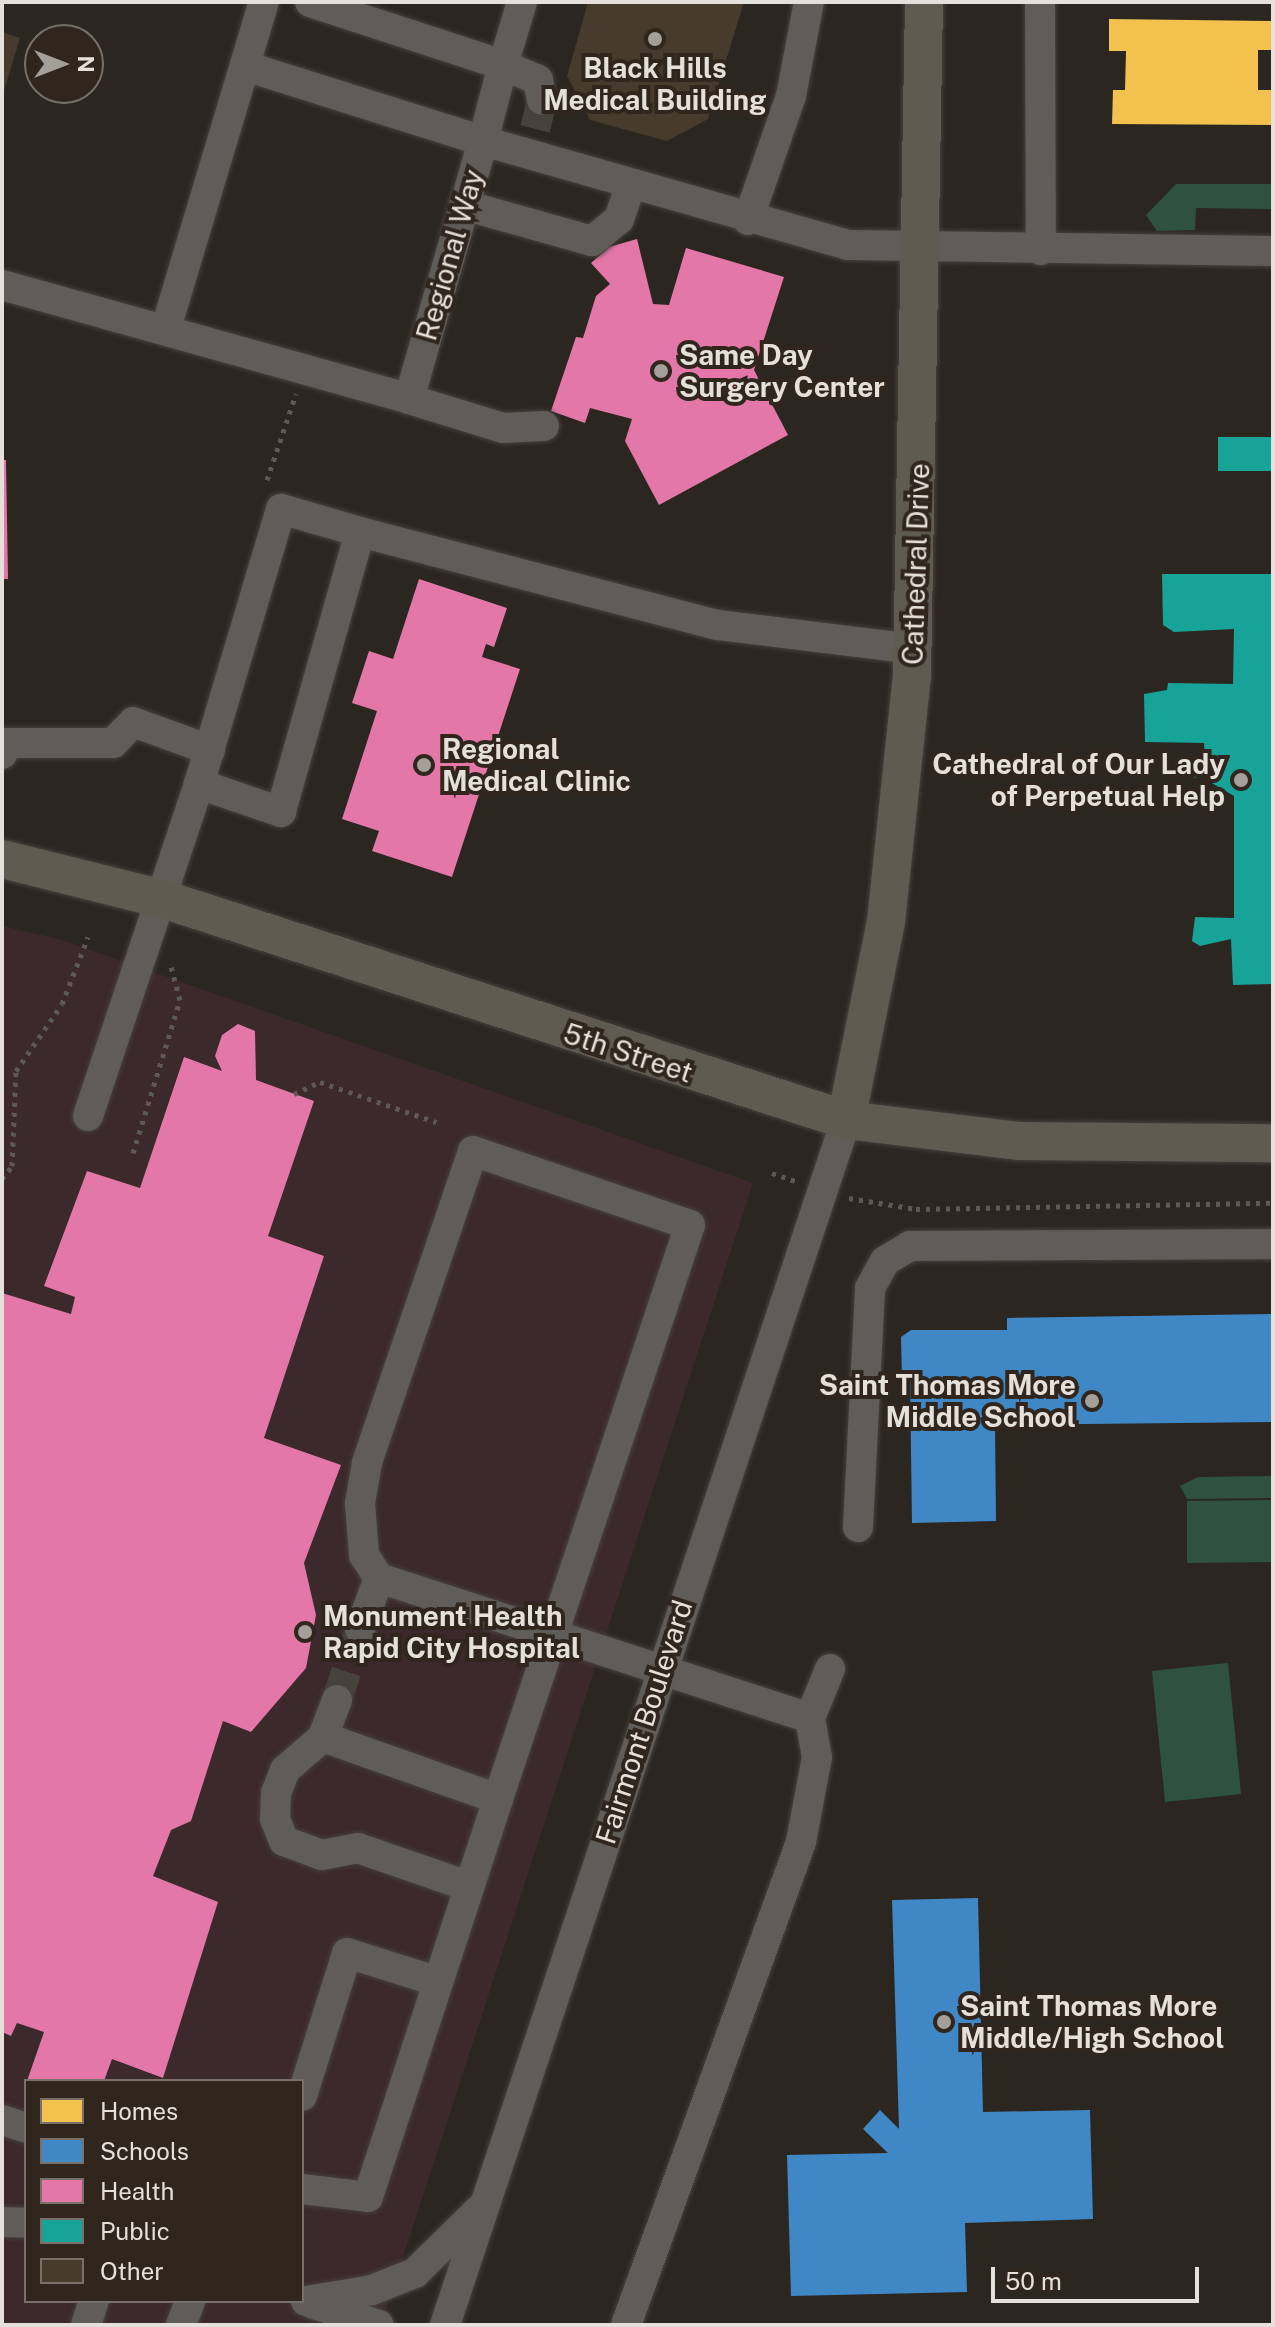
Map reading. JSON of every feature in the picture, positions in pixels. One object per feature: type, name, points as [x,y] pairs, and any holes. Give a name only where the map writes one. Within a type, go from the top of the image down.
[{"type":"main road","name":"Cathedral Drive","points":[[846,1120],[886,922],[913,649],[923,250],[924,2]]},
{"type":"main road","name":"5th Street","points":[[2,859],[163,899],[846,1120],[1035,1142],[1273,1143]]},
{"type":"street","points":[[166,328],[264,2]]},
{"type":"street","points":[[310,2],[503,65],[538,80],[535,128]]},
{"type":"street","points":[[245,66],[483,141],[522,2]]},
{"type":"street","points":[[748,220],[791,96],[809,2]]},
{"type":"street","points":[[1040,2],[1041,250]]},
{"type":"street","name":"Regional Way","points":[[409,399],[483,141],[535,128],[631,185],[827,241],[923,250],[1273,251]]},
{"type":"street","points":[[464,205],[592,241],[619,219],[631,185]]},
{"type":"street","points":[[2,285],[166,328],[503,428],[544,426]]},
{"type":"street","points":[[88,1116],[163,899],[281,509],[718,625],[913,649]]},
{"type":"street","points":[[199,784],[281,812],[360,532]]},
{"type":"street","points":[[2,754],[5,743],[113,743],[133,722],[210,750]]},
{"type":"street","name":"Fairmont Boulevard","points":[[445,2325],[661,1667],[846,1120]]},
{"type":"street","points":[[304,2189],[368,2197],[436,1981],[550,1637],[690,1225],[473,1151],[367,1463],[360,1503],[364,1555],[379,1578],[550,1637],[661,1667],[810,1718]]},
{"type":"street","points":[[858,1527],[870,1288],[885,1261],[910,1246],[1273,1244]]},
{"type":"street","points":[[360,1629],[379,1578]]},
{"type":"street","points":[[626,2325],[801,1842],[817,1757],[810,1718],[830,1669]]},
{"type":"street","points":[[337,1700],[323,1737],[285,1770],[276,1793],[275,1819],[284,1841],[322,1855],[358,1848],[468,1886]]},
{"type":"street","points":[[323,1737],[498,1799]]},
{"type":"street","points":[[304,2090],[347,1953],[436,1981]]},
{"type":"street","points":[[2,2120],[24,2127]]},
{"type":"street","points":[[304,2300],[372,2290],[415,2273],[485,2205]]},
{"type":"street","points":[[2,2222],[24,2223]]},
{"type":"street","points":[[304,2300],[379,2325]]},
{"type":"street","points":[[86,2325],[93,2303]]},
{"type":"street","points":[[181,2325],[189,2303]]},
{"type":"path","points":[[267,480],[305,369]]},
{"type":"path","points":[[2,1179],[12,1166],[16,1071],[62,1004],[88,937]]},
{"type":"path","points":[[133,1153],[180,1000],[170,962]]},
{"type":"path","points":[[294,1094],[320,1082],[436,1122]]},
{"type":"path","points":[[772,1173],[822,1190],[916,1209],[1273,1203]]},
{"type":"shaded area","name":"Monument Health Rapid City Hospital","points":[[2,926],[59,939],[753,1183],[381,2325],[2,2325]]},
{"type":"green space","points":[[1176,184],[1273,184],[1273,209],[1196,208],[1195,230],[1157,231],[1146,215]]},
{"type":"green space","points":[[1273,1476],[1273,1498],[1187,1499],[1180,1486],[1198,1477]]},
{"type":"green space","points":[[1273,1500],[1273,1562],[1187,1563],[1187,1501]]},
{"type":"green space","points":[[1228,1663],[1241,1794],[1165,1802],[1152,1671]]},
{"type":"building: Homes","points":[[1109,19],[1271,21],[1271,50],[1258,50],[1258,90],[1273,90],[1273,125],[1112,124],[1113,90],[1125,90],[1126,51],[1109,51]]},
{"type":"building: Schools","name":"Saint Thomas More Middle School","points":[[1273,1314],[1273,1422],[995,1425],[996,1521],[912,1523],[910,1378],[902,1379],[901,1337],[911,1330],[1007,1330],[1007,1318]]},
{"type":"building: Schools","points":[[978,1898],[983,2112],[1090,2110],[1093,2219],[965,2223],[967,2292],[791,2296],[787,2155],[888,2153],[863,2129],[880,2110],[899,2129],[892,1900]]},
{"type":"building: Health","name":"Same Day Surgery Center","points":[[637,239],[653,304],[669,305],[686,248],[784,277],[754,370],[788,435],[659,505],[625,441],[632,419],[590,408],[585,423],[551,411],[576,337],[583,338],[596,296],[610,284],[591,263],[609,247]]},
{"type":"building: Health","points":[[2,460],[6,460],[8,579],[2,579]]},
{"type":"building: Health","name":"Regional Medical Clinic","points":[[419,579],[507,608],[494,647],[486,644],[482,657],[520,669],[452,877],[372,851],[379,831],[342,819],[377,711],[352,703],[369,651],[393,659]]},
{"type":"building: Health","name":"Monument Health Rapid City Hospital","points":[[238,1024],[255,1031],[256,1080],[314,1101],[268,1236],[324,1256],[264,1438],[341,1465],[304,1563],[316,1615],[306,1668],[251,1732],[223,1721],[191,1821],[171,1830],[153,1876],[218,1902],[163,2078],[112,2059],[105,2079],[28,2079],[44,2032],[17,2023],[11,2036],[2,2032],[2,1293],[71,1314],[75,1297],[44,1286],[87,1171],[140,1188],[184,1057],[222,1071],[215,1056],[222,1035]]},
{"type":"building: Public","points":[[1218,437],[1273,437],[1273,471],[1218,471]]},
{"type":"building: Public","name":"Cathedral of Our Lady of Perpetual Help","points":[[1162,574],[1273,574],[1273,984],[1233,985],[1231,939],[1200,946],[1192,941],[1195,917],[1234,918],[1234,796],[1210,782],[1210,773],[1194,778],[1193,757],[1205,758],[1204,743],[1145,742],[1144,694],[1167,690],[1168,683],[1233,684],[1234,629],[1174,632],[1163,625]]},
{"type":"building: Other","name":"Black Hills Medical Building","points":[[588,2],[744,2],[708,119],[667,141],[590,120],[567,76]]},
{"type":"building: Other","points":[[2,32],[20,38],[3,94],[2,93]]},
{"type":"tunnel","points":[[535,129],[542,100]]},
{"type":"tunnel","points":[[337,1700],[360,1629]]},
{"type":"place","name":"Black Hills Medical Building","points":[[655,39]]},
{"type":"place","name":"Same Day Surgery Center","points":[[661,371]]},
{"type":"place","name":"Regional Medical Clinic","points":[[424,765]]},
{"type":"place","name":"Cathedral of Our Lady of Perpetual Help","points":[[1241,780]]},
{"type":"place","name":"Saint Thomas More Middle School","points":[[1092,1401]]},
{"type":"place","name":"Monument Health Rapid City Hospital","points":[[305,1632]]},
{"type":"place","name":"Saint Thomas More Middle/High School","points":[[944,2022]]}]
